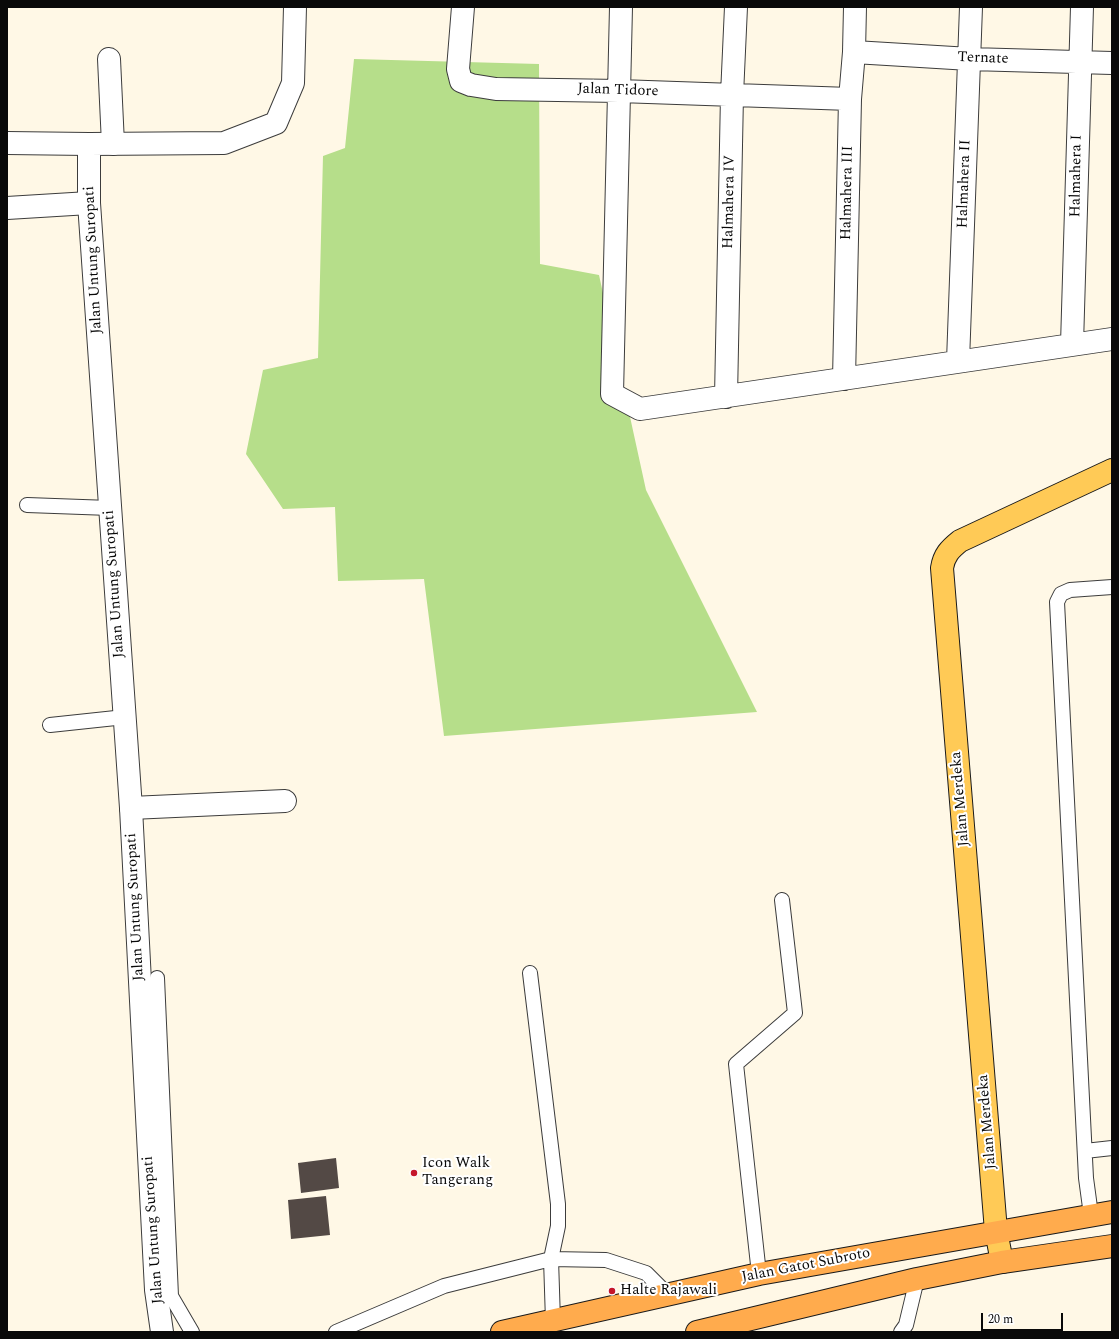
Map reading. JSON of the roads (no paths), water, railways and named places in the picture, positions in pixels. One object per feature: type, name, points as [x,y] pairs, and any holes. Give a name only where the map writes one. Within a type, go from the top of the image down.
[{"type":"highway","name":"Jalan Gatot Subroto","points":[[502,1332],[759,1274],[996,1231],[1112,1212]]},
{"type":"highway","points":[[697,1332],[917,1279],[1002,1262],[1112,1246]]},
{"type":"main road","name":"Jalan Merdeka","points":[[1002,1262],[996,1231],[942,568],[948,551],[960,541],[1112,470]]},
{"type":"street","points":[[7,143],[224,143],[276,123],[293,83],[295,7]]},
{"type":"street","name":"Jalan Tidore","points":[[462,7],[458,69],[461,81],[471,85],[496,89],[619,91],[850,99]]},
{"type":"street","points":[[621,7],[612,394],[640,410],[1112,339]]},
{"type":"street","name":"Halmahera IV","points":[[726,397],[732,95],[736,7]]},
{"type":"street","name":"Halmahera III","points":[[844,379],[850,99],[854,52],[855,7]]},
{"type":"street","name":"Halmahera II","points":[[958,361],[971,7]]},
{"type":"street","name":"Halmahera I","points":[[1072,344],[1082,7]]},
{"type":"street","name":"Ternate","points":[[854,52],[970,59],[1112,63]]},
{"type":"street","points":[[109,59],[113,144]]},
{"type":"street","name":"Jalan Untung Suropati","points":[[89,144],[89,203],[131,808],[156,1290],[162,1332]]},
{"type":"street","points":[[7,208],[89,203]]},
{"type":"street","points":[[131,808],[285,801]]},
{"type":"lane","points":[[27,505],[110,508]]},
{"type":"lane","points":[[1090,1215],[1086,1178],[1057,602],[1061,594],[1070,590],[1112,588]]},
{"type":"lane","points":[[50,725],[125,718]]},
{"type":"lane","points":[[759,1274],[736,1064],[795,1013],[782,900]]},
{"type":"lane","points":[[530,973],[558,1204],[558,1226],[551,1259],[553,1321]]},
{"type":"lane","points":[[157,978],[171,1296],[192,1332]]},
{"type":"lane","points":[[1085,1151],[1112,1148]]},
{"type":"lane","points":[[336,1332],[444,1286],[551,1259],[606,1260],[646,1273],[668,1295]]},
{"type":"lane","points":[[901,1332],[906,1324],[917,1279]]},
{"type":"place","name":"Icon Walk Tangerang","points":[[414,1173]]},
{"type":"place","name":"Halte Rajawali","points":[[612,1291]]}]
